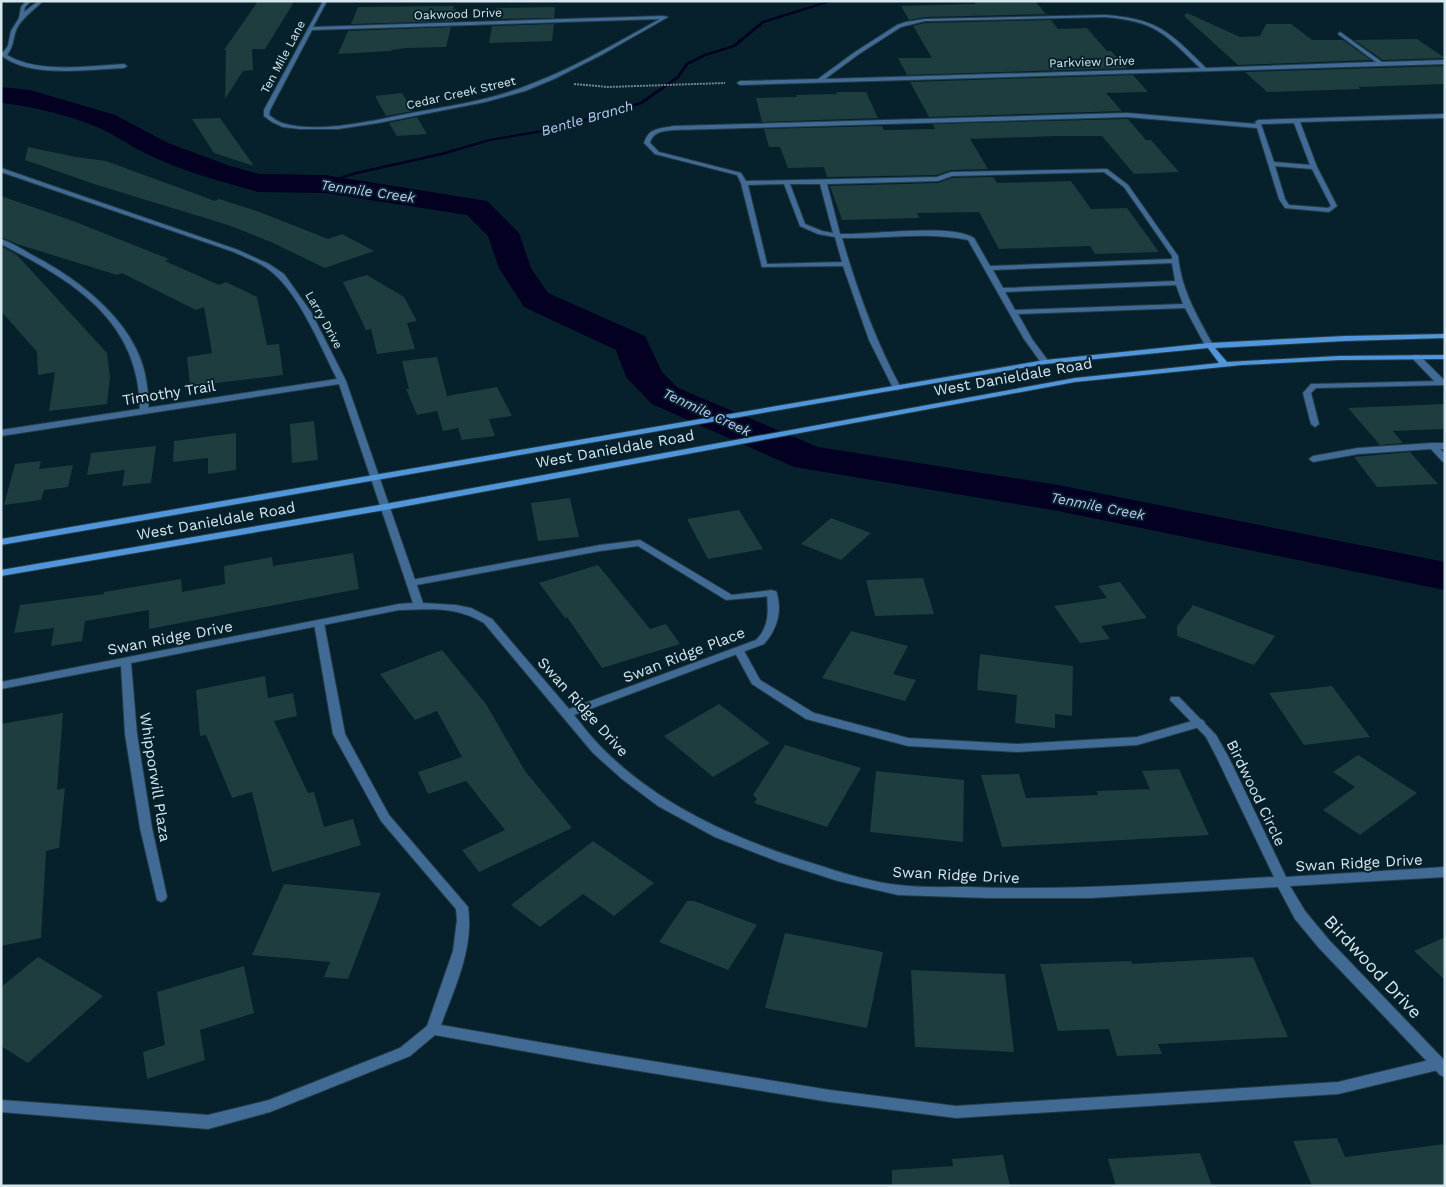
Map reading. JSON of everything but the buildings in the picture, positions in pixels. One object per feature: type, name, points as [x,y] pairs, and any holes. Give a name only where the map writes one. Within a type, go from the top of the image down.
[{"type":"main road","name":"West Danieldale Road","points":[[1,542],[376,479],[1045,362],[1209,346],[1355,338],[1445,336]]},
{"type":"main road","points":[[1209,346],[1225,365]]},
{"type":"main road","name":"West Danieldale Road","points":[[1,573],[386,507],[1075,380],[1225,365],[1339,358],[1445,357]]},
{"type":"street","points":[[21,18],[23,7],[29,1]]},
{"type":"street","points":[[41,1],[21,18],[11,34],[11,46],[4,55],[17,64],[39,68],[124,66]]},
{"type":"street","name":"Ten Mile Lane","points":[[303,127],[283,125],[273,121],[266,116],[267,110],[325,1]]},
{"type":"street","points":[[820,80],[857,53],[900,26],[906,23],[925,20],[1105,16],[1131,18],[1150,23],[1164,31],[1204,70]]},
{"type":"street","name":"Oakwood Drive","points":[[310,29],[666,17]]},
{"type":"street","name":"Cedar Creek Street","points":[[303,127],[338,126],[396,118],[495,97],[573,68],[666,17]]},
{"type":"street","points":[[1340,33],[1380,63]]},
{"type":"street","name":"Parkview Drive","points":[[740,83],[1445,62]]},
{"type":"street","points":[[846,264],[764,266],[740,174],[657,153],[647,144],[649,136],[656,131],[674,128],[1128,115],[1259,126]]},
{"type":"street","points":[[1296,120],[1314,167],[1334,206],[1329,210],[1287,207],[1282,199],[1258,122],[1296,120],[1445,116]]},
{"type":"street","points":[[1272,164],[1314,167]]},
{"type":"street","name":"Larry Drive","points":[[1,170],[194,236],[267,264],[280,276],[307,312],[342,381],[419,606]]},
{"type":"street","points":[[744,184],[938,179],[951,174],[1105,170],[1126,186],[1175,256],[1175,269],[1188,306],[1209,346]]},
{"type":"street","points":[[786,182],[802,225],[824,235],[942,233],[971,238],[1028,339],[1045,362]]},
{"type":"street","points":[[823,182],[846,264],[882,364],[897,388]]},
{"type":"street","points":[[1,241],[51,267],[90,294],[114,319],[135,354],[143,383],[144,411]]},
{"type":"street","points":[[988,268],[1175,261]]},
{"type":"street","points":[[1000,290],[1180,283]]},
{"type":"street","points":[[1013,312],[1188,306]]},
{"type":"street","points":[[1416,357],[1443,383]]},
{"type":"street","name":"Timothy Trail","points":[[1,433],[342,381]]},
{"type":"street","points":[[1315,424],[1307,393],[1314,386],[1443,383]]},
{"type":"street","points":[[1432,446],[1445,458]]},
{"type":"street","points":[[1313,459],[1358,451],[1445,446]]},
{"type":"street","name":"Swan Ridge Place","points":[[411,583],[600,548],[640,543],[730,598],[772,593],[773,622],[770,632],[760,642],[568,714]]},
{"type":"street","name":"Swan Ridge Drive","points":[[1,686],[399,607],[440,605],[461,608],[476,613],[488,622],[597,750],[626,776],[662,803],[719,834],[783,859],[838,876],[898,890],[988,894],[1091,892],[1445,872]]},
{"type":"street","points":[[1,1106],[208,1122],[270,1106],[405,1052],[433,1029],[463,938],[465,918],[462,907],[385,818],[340,734],[319,623]]},
{"type":"street","points":[[739,651],[756,682],[810,716],[908,742],[1018,748],[1137,741],[1198,722]]},
{"type":"street","name":"Whipporwill Plaza","points":[[126,662],[131,734],[146,828],[161,897]]},
{"type":"street","name":"Birdwood Circle","points":[[1175,700],[1210,735],[1223,758],[1282,882]]},
{"type":"street","name":"Birdwood Drive","points":[[1282,882],[1300,915],[1324,944],[1441,1068]]},
{"type":"street","points":[[433,1029],[830,1096],[956,1112],[1338,1088],[1441,1068]]},
{"type":"path","points":[[545,80],[608,87],[740,83]]},
{"type":"waterway","name":"Bentle Branch","points":[[318,184],[441,154],[489,140],[554,129],[641,103],[678,77],[687,64],[705,55],[734,46],[763,22],[832,1]]},
{"type":"waterway","name":"Bentle Branch","points":[[1129,1],[1222,1]]},
{"type":"waterway","name":"Tenmile Creek","points":[[1,95],[30,98],[106,121],[158,149],[220,172],[259,183],[325,184],[476,207],[503,233],[515,268],[536,300],[632,344],[645,377],[665,396],[808,458],[1058,498],[1445,576]]}]
